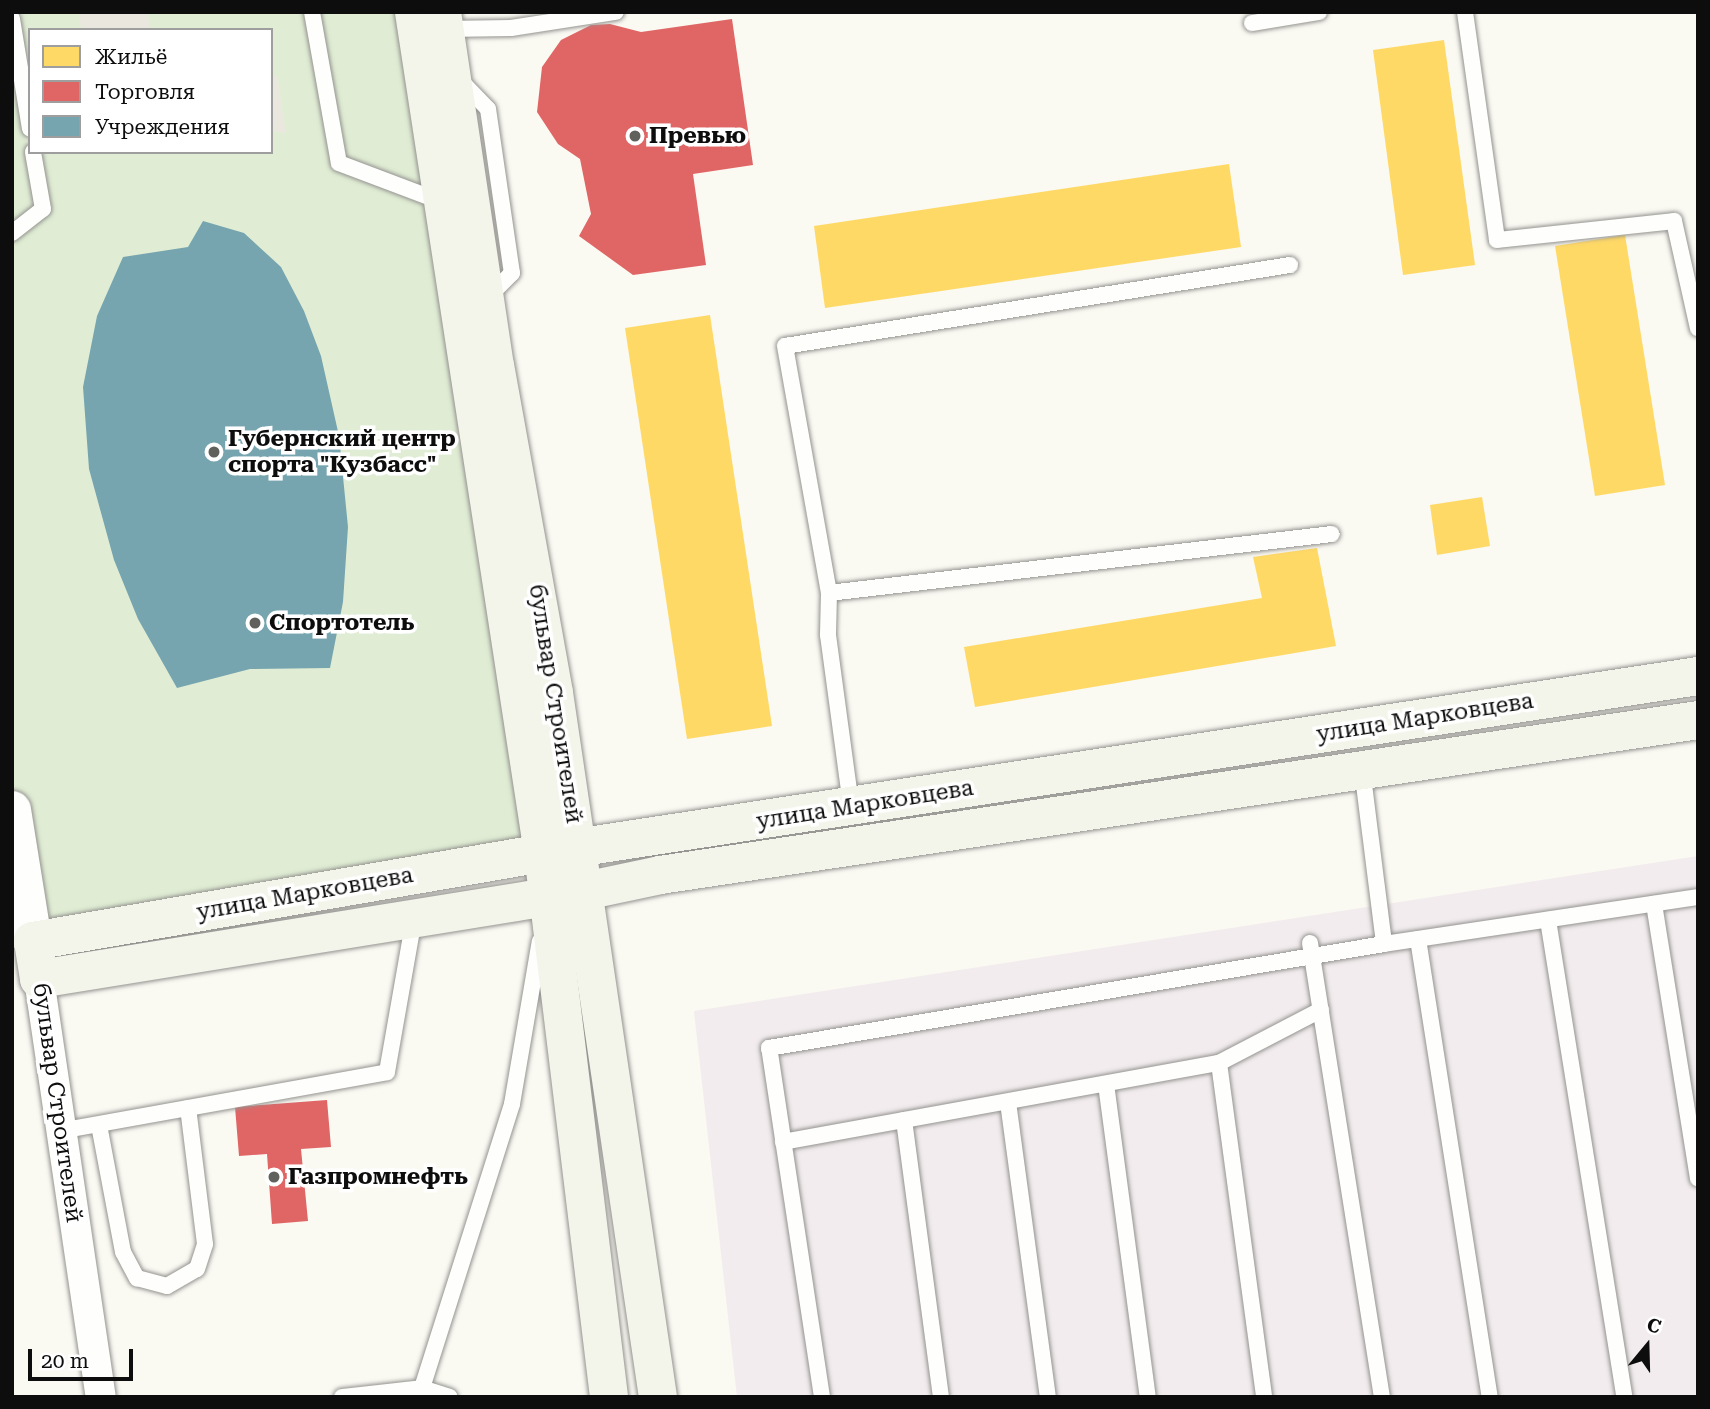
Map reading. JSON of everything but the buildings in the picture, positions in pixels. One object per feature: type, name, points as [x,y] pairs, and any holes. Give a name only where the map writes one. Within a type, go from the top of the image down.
[{"type":"main road","name":"бульвар Строителей","points":[[434,18],[451,71],[486,299],[560,851]]},
{"type":"main road","name":"бульвар Строителей","points":[[434,18],[443,202],[560,851],[585,891],[658,1397]]},
{"type":"main road","name":"улица Марковцева","points":[[30,963],[560,851],[1698,676]]},
{"type":"main road","name":"улица Марковцева","points":[[30,963],[414,917],[585,891],[673,873],[1362,767],[1698,720]]},
{"type":"main road","points":[[560,851],[548,897],[609,1397]]},
{"type":"street","name":"бульвар Строителей","points":[[12,810],[30,963],[60,1131],[101,1397]]},
{"type":"lane","points":[[312,12],[339,163],[443,202]]},
{"type":"lane","points":[[434,18],[511,28],[616,12]]},
{"type":"lane","points":[[1252,23],[1319,12]]},
{"type":"lane","points":[[1465,12],[1497,240],[1674,221],[1698,328]]},
{"type":"lane","points":[[12,19],[28,117]]},
{"type":"lane","points":[[12,233],[43,209],[33,154]]},
{"type":"lane","points":[[851,807],[828,635],[830,593],[785,346],[1290,265]]},
{"type":"lane","points":[[830,593],[1332,534]]},
{"type":"lane","points":[[1362,767],[1384,944]]},
{"type":"lane","points":[[422,1392],[512,1104],[548,897]]},
{"type":"lane","points":[[822,1397],[769,1048],[1311,950],[1384,944],[1698,897]]},
{"type":"lane","points":[[1654,904],[1698,1179]]},
{"type":"lane","points":[[60,1131],[387,1072],[414,917]]},
{"type":"lane","points":[[1548,920],[1624,1397]]},
{"type":"lane","points":[[1418,939],[1490,1397]]},
{"type":"lane","points":[[1311,950],[1382,1397]]},
{"type":"lane","points":[[783,1142],[1219,1063],[1321,1010]]},
{"type":"lane","points":[[1219,1063],[1265,1397]]},
{"type":"lane","points":[[1106,1084],[1148,1397]]},
{"type":"lane","points":[[1008,1101],[1048,1397]]},
{"type":"lane","points":[[99,1125],[123,1252],[137,1278],[167,1286],[197,1269],[205,1244],[188,1108]]},
{"type":"lane","points":[[904,1121],[941,1397]]},
{"type":"lane","points":[[342,1397],[422,1392],[450,1397]]},
{"type":"shaded area","points":[[79,12],[147,12],[150,28],[81,28]]},
{"type":"shaded area","points":[[273,76],[277,76],[286,133],[273,131]]},
{"type":"shaded area","points":[[1698,856],[1698,1397],[737,1397],[694,1011]]},
{"type":"green space","points":[[12,12],[414,12],[543,853],[33,941],[12,810]]},
{"type":"place","name":"Превью","points":[[635,136]]},
{"type":"place","name":"Губернский центр спорта \"Кузбасс\"","points":[[214,452]]},
{"type":"place","name":"Спортотель","points":[[255,623]]},
{"type":"place","name":"Газпромнефть","points":[[274,1177]]}]
